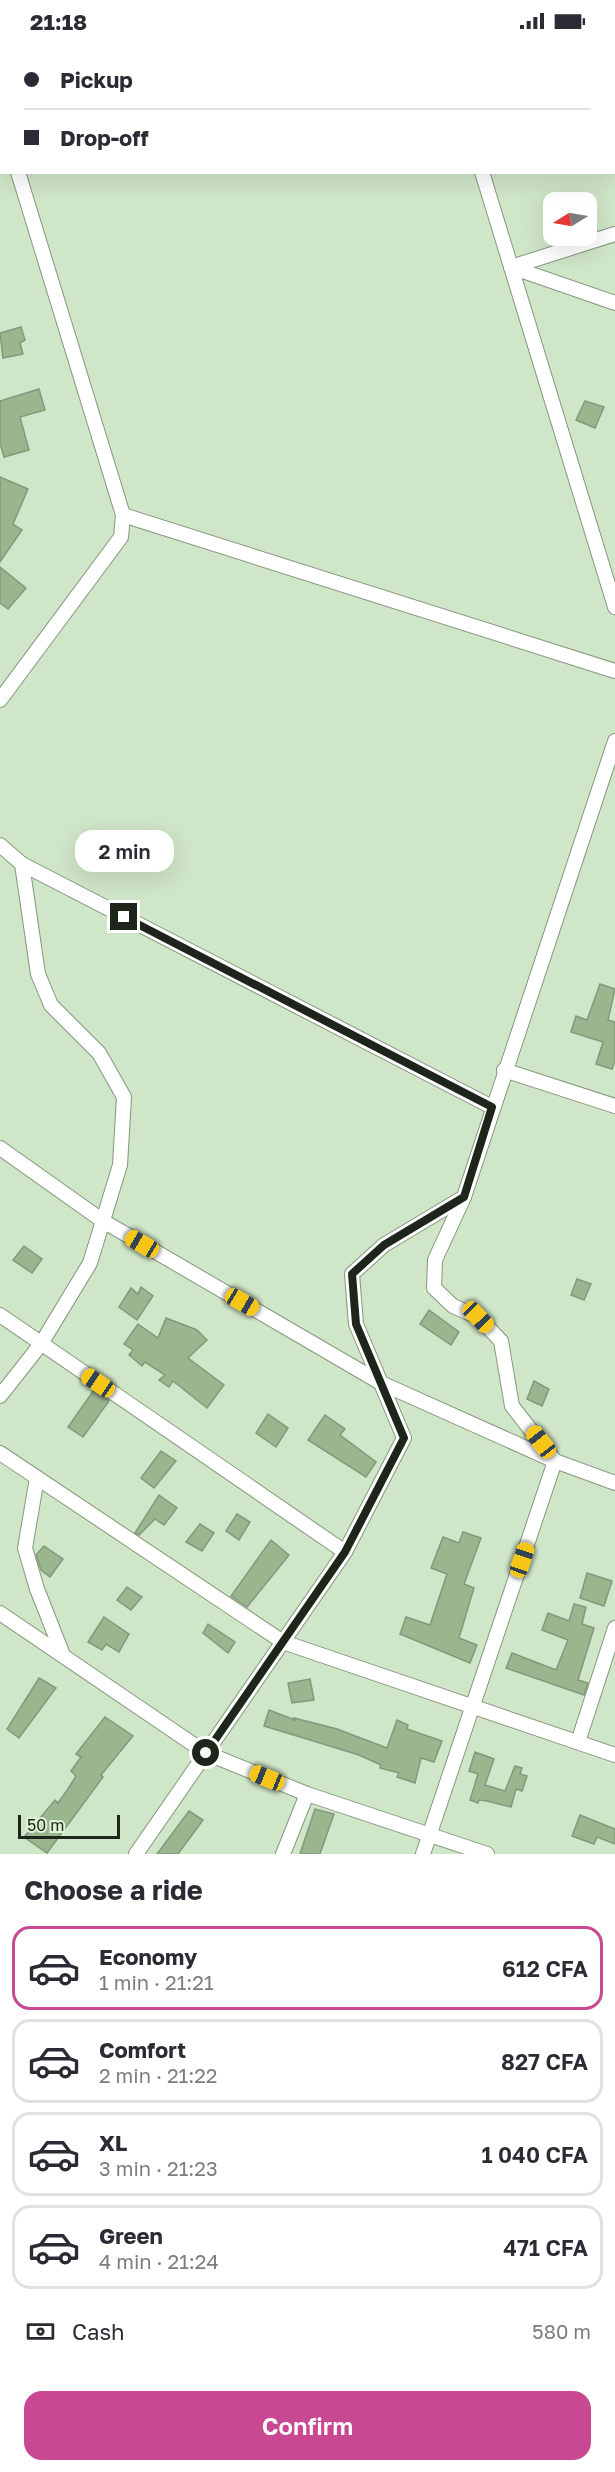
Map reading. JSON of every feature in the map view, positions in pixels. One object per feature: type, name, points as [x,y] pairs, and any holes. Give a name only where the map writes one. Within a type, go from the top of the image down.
[{"type":"street","points":[[0,700],[121,537],[123,515],[19,174]]},
{"type":"street","points":[[483,174],[615,607]]},
{"type":"street","points":[[511,267],[615,234]]},
{"type":"street","points":[[511,267],[615,303]]},
{"type":"street","points":[[123,515],[615,671]]},
{"type":"street","points":[[555,1461],[512,1406],[501,1341],[478,1317],[453,1306],[434,1288],[435,1260],[464,1197],[504,1070],[615,741]]},
{"type":"street","points":[[0,845],[22,864],[492,1107]]},
{"type":"street","points":[[0,1396],[41,1344],[90,1263],[120,1165],[124,1097],[99,1053],[51,1005],[38,974],[22,864]]},
{"type":"street","points":[[504,1070],[615,1107]]},
{"type":"street","points":[[0,1148],[103,1221],[381,1383],[555,1461],[615,1483]]},
{"type":"street","points":[[136,1854],[345,1552],[404,1438],[356,1324],[352,1274],[384,1245],[464,1197]]},
{"type":"street","points":[[0,1315],[345,1552]]},
{"type":"street","points":[[0,1453],[283,1642],[615,1755]]},
{"type":"street","points":[[423,1854],[555,1461]]},
{"type":"street","points":[[37,1478],[26,1548],[37,1589],[63,1656]]},
{"type":"street","points":[[0,1613],[206,1753],[307,1794],[487,1854]]},
{"type":"street","points":[[578,1742],[615,1628]]},
{"type":"street","points":[[283,1854],[307,1794]]},
{"type":"building","points":[[21,327],[25,340],[20,343],[23,354],[3,358],[0,333]]},
{"type":"building","points":[[39,389],[45,410],[20,417],[29,450],[4,457],[0,443],[0,401]]},
{"type":"building","points":[[585,401],[604,407],[595,428],[576,420]]},
{"type":"building","points":[[0,477],[28,489],[13,524],[22,530],[0,562]]},
{"type":"building","points":[[0,567],[26,588],[8,609],[0,603]]},
{"type":"building","points":[[600,984],[615,989],[608,1020],[615,1022],[615,1061],[612,1069],[596,1064],[603,1042],[571,1032],[576,1016],[587,1020]]},
{"type":"building","points":[[24,1246],[42,1259],[32,1273],[13,1260]]},
{"type":"building","points":[[577,1279],[591,1284],[584,1300],[571,1295]]},
{"type":"building","points":[[141,1287],[153,1296],[137,1320],[119,1307],[131,1288],[138,1294]]},
{"type":"building","points":[[429,1310],[459,1332],[451,1345],[420,1324]]},
{"type":"building","points":[[166,1318],[197,1330],[207,1340],[188,1358],[224,1385],[207,1408],[173,1381],[169,1387],[159,1380],[165,1375],[145,1362],[142,1366],[129,1355],[133,1350],[124,1344],[138,1324],[158,1338]]},
{"type":"building","points":[[534,1381],[549,1389],[542,1406],[527,1399]]},
{"type":"building","points":[[94,1390],[109,1401],[83,1437],[68,1427]]},
{"type":"building","points":[[268,1414],[288,1428],[276,1447],[256,1433]]},
{"type":"building","points":[[325,1415],[345,1429],[340,1435],[376,1462],[366,1477],[308,1440]]},
{"type":"building","points":[[161,1451],[176,1461],[154,1488],[141,1478]]},
{"type":"building","points":[[159,1495],[177,1508],[164,1525],[155,1519],[139,1535],[135,1533]]},
{"type":"building","points":[[237,1514],[250,1522],[239,1540],[226,1531]]},
{"type":"building","points":[[200,1524],[214,1533],[202,1551],[186,1542]]},
{"type":"building","points":[[463,1532],[481,1538],[464,1584],[474,1588],[459,1638],[477,1645],[470,1663],[400,1634],[406,1617],[430,1625],[447,1574],[431,1568],[443,1537],[459,1543]]},
{"type":"building","points":[[271,1540],[289,1555],[247,1607],[231,1596]]},
{"type":"building","points":[[44,1546],[63,1559],[50,1577],[41,1570],[36,1555]]},
{"type":"building","points":[[587,1573],[612,1581],[604,1606],[580,1598]]},
{"type":"building","points":[[127,1587],[142,1597],[131,1610],[117,1600]]},
{"type":"building","points":[[574,1604],[586,1607],[582,1624],[594,1628],[578,1680],[588,1683],[584,1695],[506,1668],[512,1653],[556,1670],[568,1640],[542,1630],[548,1613],[569,1621]]},
{"type":"building","points":[[104,1617],[129,1634],[119,1652],[106,1644],[102,1650],[88,1642]]},
{"type":"building","points":[[208,1624],[235,1642],[228,1653],[203,1633]]},
{"type":"building","points":[[39,1678],[56,1688],[19,1738],[7,1729]]},
{"type":"building","points":[[310,1679],[314,1700],[292,1703],[288,1683]]},
{"type":"building","points":[[269,1710],[295,1720],[294,1718],[337,1729],[387,1748],[397,1720],[408,1725],[407,1729],[442,1741],[434,1762],[421,1758],[415,1783],[397,1777],[399,1773],[380,1768],[381,1765],[359,1755],[264,1726]]},
{"type":"building","points":[[105,1717],[133,1736],[101,1775],[103,1777],[47,1853],[24,1837],[55,1800],[58,1803],[68,1789],[76,1776],[71,1771],[81,1757],[76,1754]]},
{"type":"building","points":[[475,1752],[494,1759],[485,1785],[505,1791],[515,1766],[522,1768],[520,1774],[527,1776],[522,1791],[516,1789],[511,1807],[487,1801],[479,1800],[478,1803],[470,1800],[478,1774],[469,1771]]},
{"type":"building","points":[[315,1809],[334,1814],[320,1854],[300,1854]]},
{"type":"building","points":[[189,1811],[203,1820],[178,1854],[157,1854]]},
{"type":"building","points":[[580,1815],[615,1829],[615,1844],[597,1837],[594,1844],[572,1836]]},
{"type":"route","points":[[124,917],[492,1107],[464,1197],[384,1245],[352,1274],[356,1324],[404,1438],[345,1552],[206,1753]]}]
